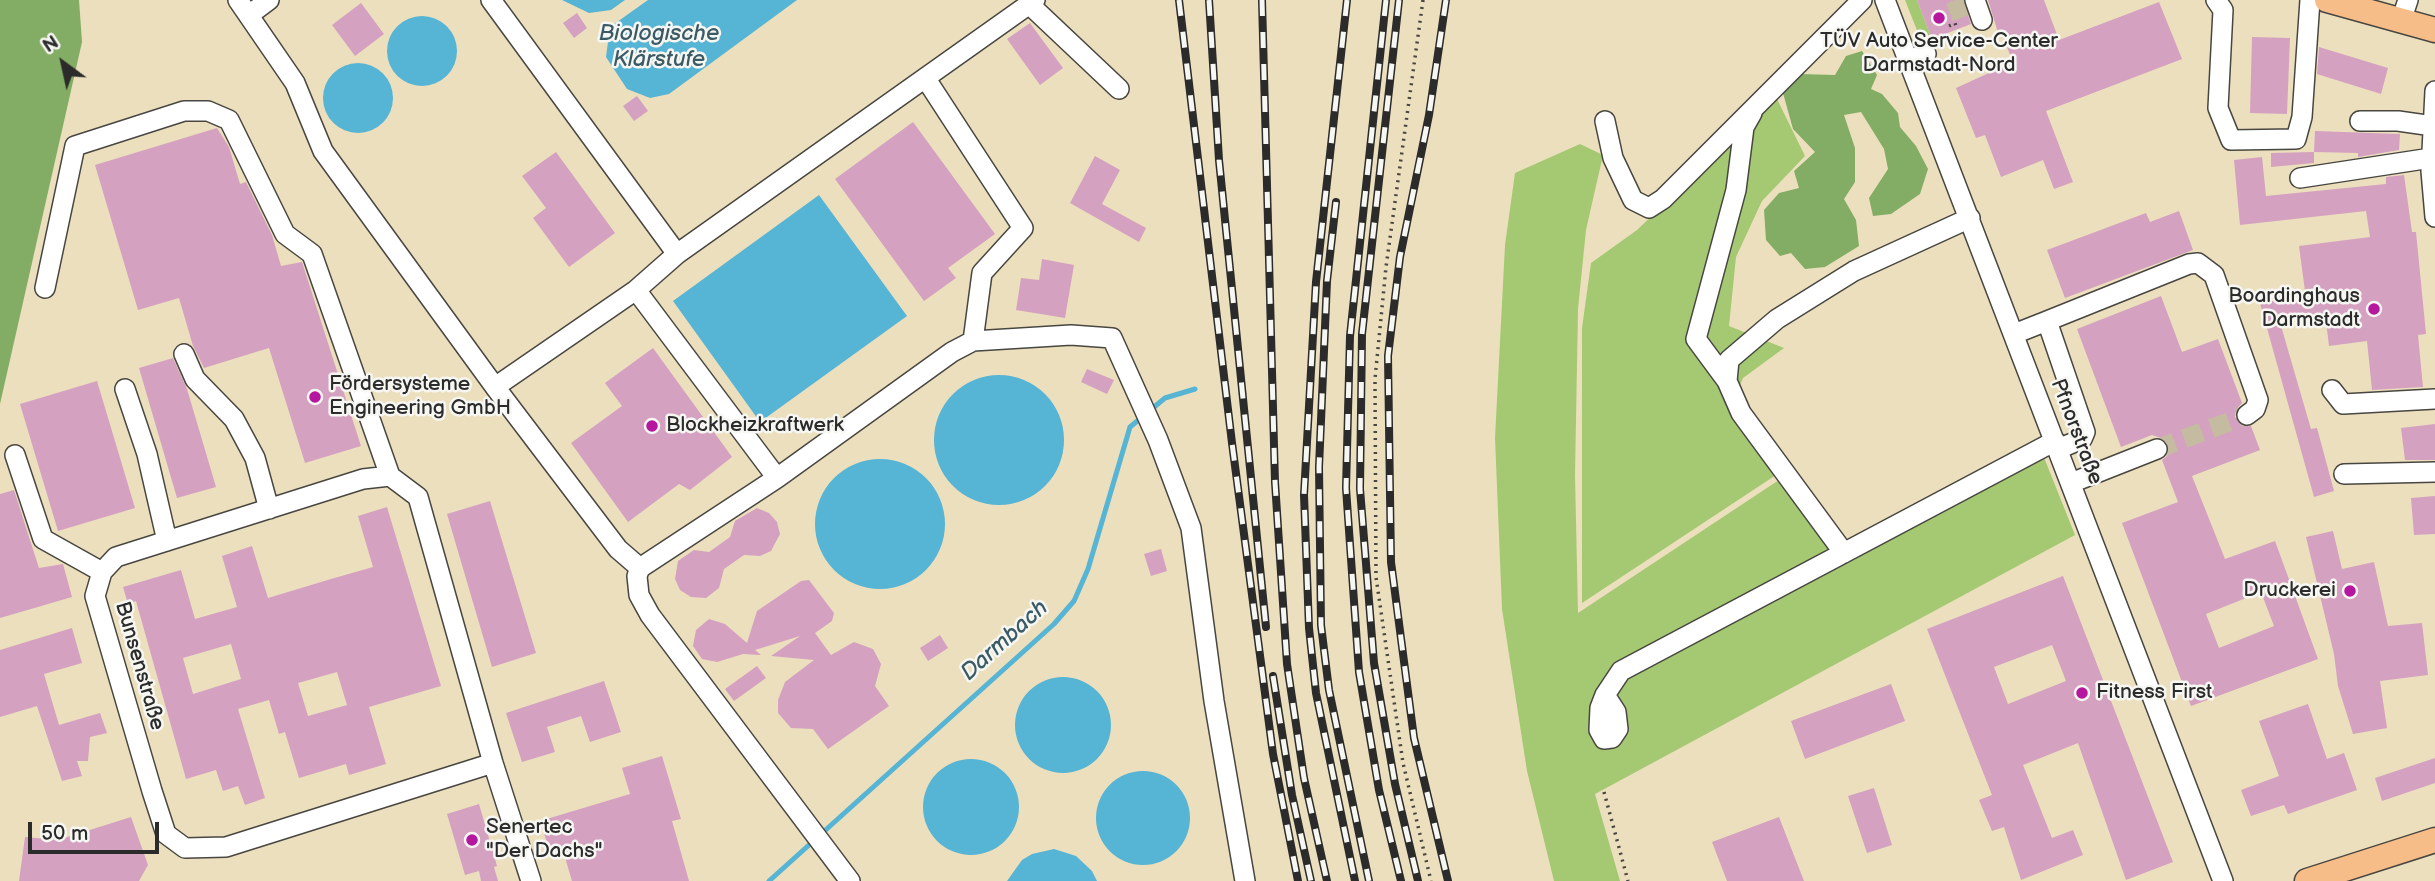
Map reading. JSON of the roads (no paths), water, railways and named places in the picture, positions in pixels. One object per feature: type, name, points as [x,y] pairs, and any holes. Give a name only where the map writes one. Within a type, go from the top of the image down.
[{"type":"main road","points":[[2327,0],[2405,11],[2435,30]]},
{"type":"main road","points":[[2307,881],[2435,840]]},
{"type":"street","points":[[269,0],[244,7],[295,83],[323,151],[495,387],[618,549],[640,568]]},
{"type":"street","points":[[491,0],[677,254]]},
{"type":"street","points":[[1605,121],[1613,158],[1633,200],[1649,208],[1663,199],[1862,0]]},
{"type":"street","name":"Pfnorstraße","points":[[1885,0],[1917,57],[1970,218],[2223,881]]},
{"type":"street","points":[[1975,0],[1982,20]]},
{"type":"street","points":[[2216,0],[2223,10],[2218,108],[2231,141],[2296,139],[2302,117],[2309,0]]},
{"type":"street","points":[[495,387],[636,290],[677,254],[1032,2],[1119,89]]},
{"type":"street","points":[[926,79],[1023,228],[982,272],[972,341]]},
{"type":"street","points":[[2435,90],[2431,158],[2435,217]]},
{"type":"street","points":[[1760,100],[1744,127],[1736,190],[1696,339],[1727,381],[1741,413],[1844,553]]},
{"type":"street","points":[[45,288],[75,146],[184,111],[208,111],[229,120],[285,234],[312,254],[390,476],[418,497],[493,763],[531,881]]},
{"type":"street","points":[[2360,121],[2398,121],[2433,126]]},
{"type":"street","points":[[2300,178],[2431,158]]},
{"type":"street","points":[[1727,381],[1729,360],[1777,319],[1854,271],[1970,218]]},
{"type":"street","points":[[2014,334],[2189,264],[2198,263],[2214,275],[2258,400],[2255,409],[2246,415]]},
{"type":"street","points":[[636,290],[777,478]]},
{"type":"street","points":[[1605,695],[1621,671],[2056,445],[2082,439],[2085,432],[2047,321]]},
{"type":"street","points":[[850,881],[650,615],[639,595],[637,576],[640,568],[777,478],[972,341],[1071,335],[1112,338],[1158,440],[1191,528],[1214,701],[1245,881]]},
{"type":"street","points":[[184,354],[195,379],[234,419],[255,458],[269,509]]},
{"type":"street","points":[[125,389],[147,454],[167,541]]},
{"type":"street","points":[[2332,390],[2343,404],[2435,399]]},
{"type":"street","points":[[2071,483],[2157,449]]},
{"type":"street","points":[[15,455],[43,539],[102,572],[116,557],[363,479],[390,476]]},
{"type":"street","points":[[2344,474],[2435,472]]},
{"type":"street","name":"Bunsenstraße","points":[[102,572],[95,596],[166,834],[186,848],[226,847],[493,763]]},
{"type":"water","name":"Biologische Klärstufe","points":[[562,0],[625,0],[611,10],[589,13]]},
{"type":"water","name":"Biologische Klärstufe","points":[[648,0],[797,0],[669,94],[650,98],[627,89],[606,57],[610,27]]},
{"type":"water","points":[[422,16],[447,26],[457,51],[447,76],[422,86],[397,76],[387,51],[397,26]]},
{"type":"water","points":[[358,63],[383,73],[393,98],[383,123],[358,133],[333,123],[323,98],[333,73]]},
{"type":"water","points":[[819,195],[907,316],[760,422],[673,301]]},
{"type":"water","points":[[999,375],[1024,380],[1045,394],[1059,415],[1064,440],[1059,465],[1045,486],[1024,500],[999,505],[974,500],[953,486],[939,465],[934,440],[939,415],[953,394],[974,380]]},
{"type":"water","points":[[880,459],[905,464],[926,478],[940,499],[945,524],[940,549],[926,570],[905,584],[880,589],[855,584],[834,570],[820,549],[815,524],[820,499],[834,478],[855,464]]},
{"type":"water","points":[[1063,677],[1081,681],[1097,691],[1107,707],[1111,725],[1107,743],[1097,759],[1081,769],[1063,773],[1045,769],[1029,759],[1019,743],[1015,725],[1019,707],[1029,691],[1045,681]]},
{"type":"water","points":[[971,759],[989,763],[1005,773],[1015,789],[1019,807],[1015,825],[1005,841],[989,851],[971,855],[953,851],[937,841],[927,825],[923,807],[927,789],[937,773],[953,763]]},
{"type":"water","points":[[1143,771],[1161,774],[1177,784],[1187,800],[1190,818],[1187,836],[1177,852],[1161,862],[1143,865],[1125,862],[1109,852],[1099,836],[1096,818],[1099,800],[1109,784],[1125,774]]},
{"type":"water","points":[[1054,849],[1076,856],[1092,871],[1097,881],[1007,881],[1022,860],[1032,854]]},
{"type":"waterway","name":"Darmbach","points":[[769,881],[1054,624],[1074,601],[1088,569],[1130,427],[1165,398],[1195,389]]},
{"type":"tunnel","points":[[1955,0],[1965,26]]},
{"type":"tunnel","points":[[2157,449],[2247,415]]},
{"type":"railway","points":[[1179,0],[1232,443],[1273,754],[1298,881]]},
{"type":"railway","points":[[1209,0],[1219,160],[1266,627]]},
{"type":"railway","points":[[1262,0],[1275,482],[1287,664],[1304,778],[1327,881]]},
{"type":"railway","points":[[1347,0],[1316,282],[1304,495],[1309,628],[1316,693],[1355,881]]},
{"type":"railway","points":[[1386,0],[1350,336],[1346,488],[1359,672],[1379,790],[1401,881]]},
{"type":"railway","points":[[1399,0],[1362,334],[1360,489],[1374,663],[1395,784],[1418,881]]},
{"type":"railway","points":[[1446,0],[1429,115],[1400,257],[1388,356],[1391,562],[1414,738],[1448,881]]},
{"type":"railway","points":[[1336,202],[1327,281],[1319,467],[1321,625],[1329,690],[1369,881]]},
{"type":"railway","points":[[1273,676],[1292,795],[1311,881]]},
{"type":"place","name":"TÜV Auto Service-Center Darmstadt-Nord","points":[[1939,18]]},
{"type":"place","name":"Boardinghaus Darmstadt","points":[[2374,309]]},
{"type":"place","name":"Fördersysteme Engineering GmbH","points":[[315,397]]},
{"type":"place","name":"Blockheizkraftwerk","points":[[652,426]]},
{"type":"place","name":"Druckerei","points":[[2350,591]]},
{"type":"place","name":"Fitness First","points":[[2082,693]]},
{"type":"place","name":"Senertec \"Der Dachs\"","points":[[472,840]]}]
